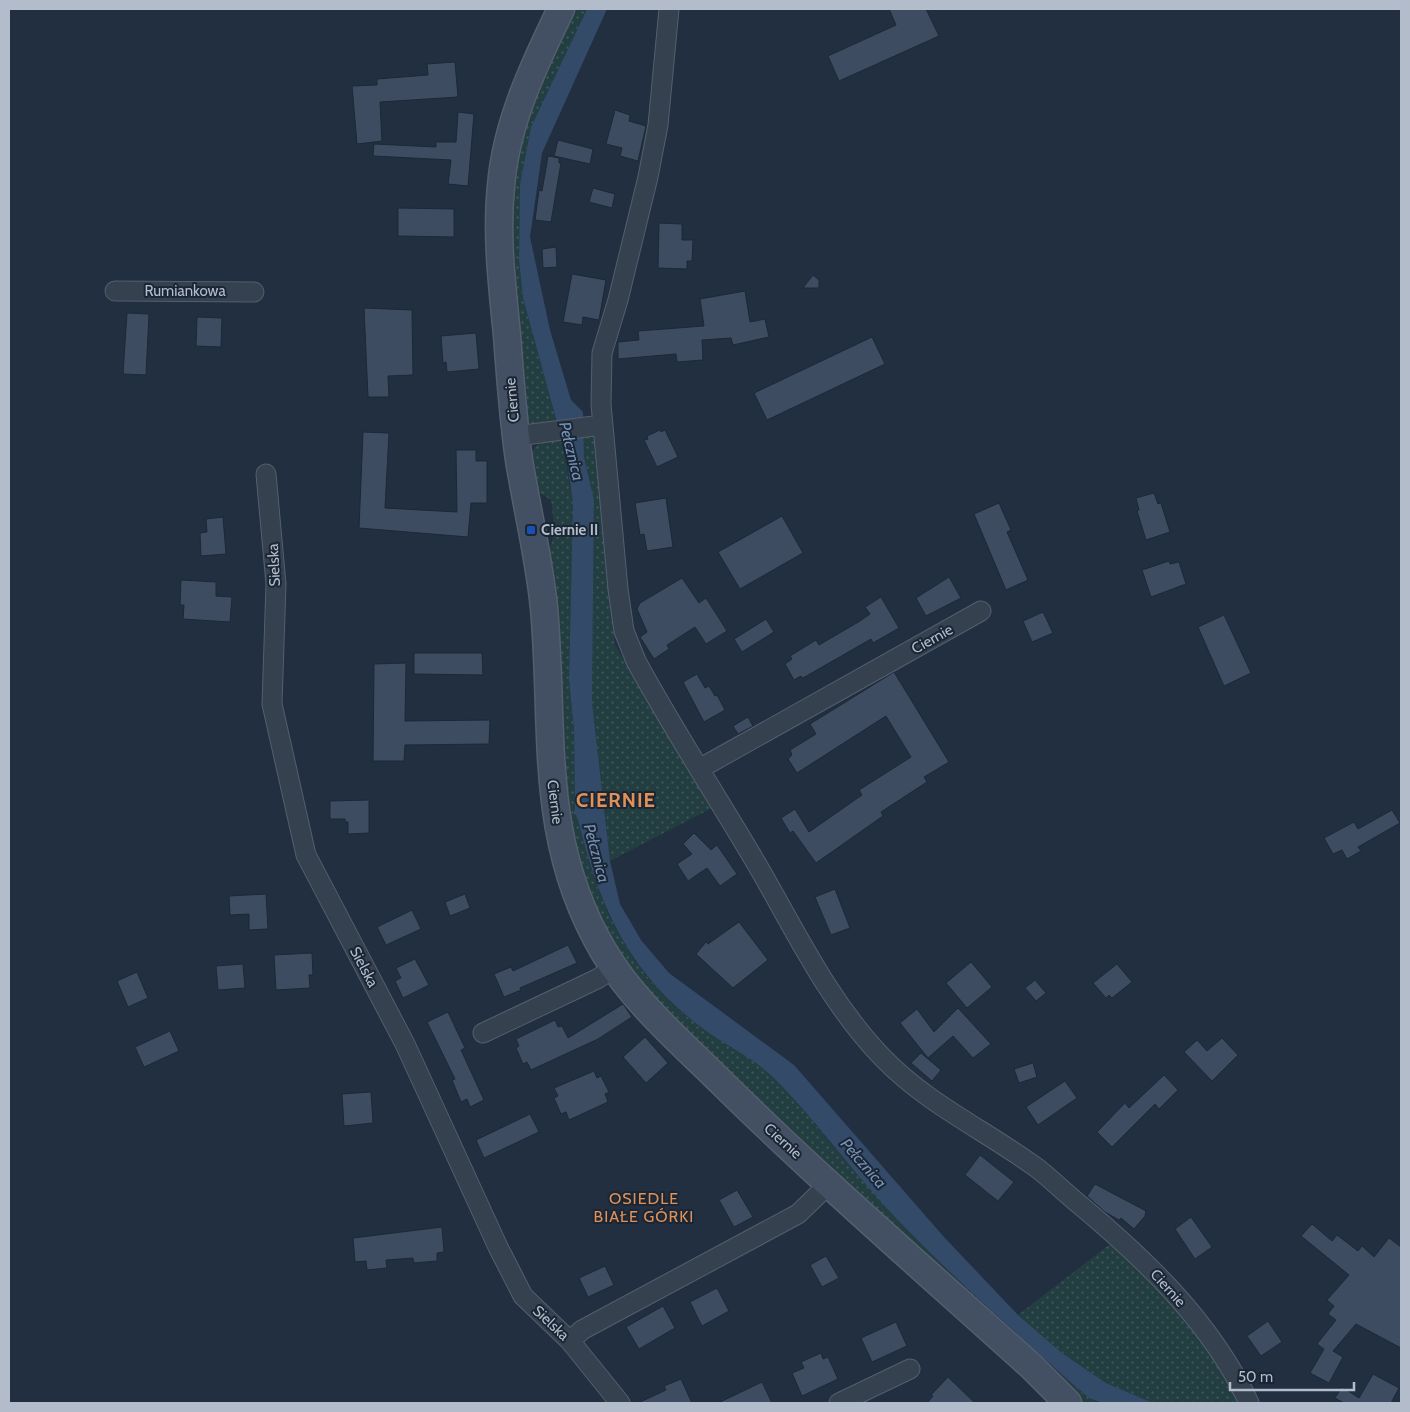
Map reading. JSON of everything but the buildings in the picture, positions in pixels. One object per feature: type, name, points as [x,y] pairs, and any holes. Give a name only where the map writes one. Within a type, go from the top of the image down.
[{"type":"street","name":"Ciernie","points":[[561,9],[520,101],[509,136],[501,181],[498,218],[499,257],[516,436],[544,608],[549,745],[555,810],[568,868],[576,892],[589,925],[614,968],[666,1028],[764,1124],[1032,1367],[1068,1403]]},
{"type":"street","name":"Ciernie","points":[[669,9],[658,125],[648,176],[618,300],[602,353],[594,426],[624,631],[636,661],[836,999],[859,1031],[883,1058],[935,1103],[1037,1169],[1122,1240],[1161,1279],[1204,1329],[1225,1359],[1249,1403]]},
{"type":"street","name":"Rumiankowa","points":[[115,291],[254,292]]},
{"type":"street","points":[[516,436],[594,426]]},
{"type":"street","name":"Sielska","points":[[266,474],[276,584],[272,704],[306,855],[405,1044],[519,1289],[540,1314],[570,1341],[620,1403]]},
{"type":"street","name":"Ciernie","points":[[699,769],[981,611]]},
{"type":"street","points":[[483,1033],[597,979],[614,968]]},
{"type":"street","points":[[570,1341],[582,1330],[798,1214],[830,1183]]},
{"type":"street","points":[[840,1403],[910,1369]]},
{"type":"green space","points":[[569,9],[587,9],[531,127],[520,184],[519,260],[523,298],[557,424],[535,426],[524,418],[509,219],[519,139]]},
{"type":"green space","points":[[589,433],[594,436],[599,451],[615,645],[712,808],[610,861],[592,702],[594,500],[584,457],[583,434]]},
{"type":"green space","points":[[561,437],[573,502],[569,680],[574,730],[575,809],[573,813],[577,816],[595,878],[619,935],[635,961],[654,985],[677,1008],[703,1029],[752,1059],[770,1073],[870,1189],[933,1255],[1062,1375],[1089,1398],[1102,1403],[1078,1403],[711,1063],[611,950],[567,840],[544,563],[555,533],[551,500],[535,490],[531,471],[532,454],[538,443]]},
{"type":"green space","points":[[1114,1241],[1200,1333],[1242,1403],[1153,1403],[1106,1383],[1062,1353],[1018,1315]]},
{"type":"water","name":"Pełcznica","points":[[587,9],[607,9],[542,153],[530,237],[550,330],[571,400],[583,412],[584,457],[594,500],[592,702],[610,861],[620,904],[641,940],[669,973],[794,1065],[944,1237],[1018,1315],[1062,1353],[1106,1383],[1153,1403],[1102,1403],[1089,1398],[1020,1337],[949,1271],[882,1203],[804,1110],[769,1073],[711,1035],[676,1007],[635,960],[606,907],[585,848],[577,816],[573,813],[575,809],[574,730],[569,680],[573,502],[566,456],[523,298],[519,260],[520,184],[531,127]]},
{"type":"place","name":"Ciernie II","points":[[531,530]]},
{"type":"district","name":"CIERNIE","points":[[616,800]]},
{"type":"district","name":"OSIEDLE BIAŁE GÓRKI","points":[[644,1207]]}]
